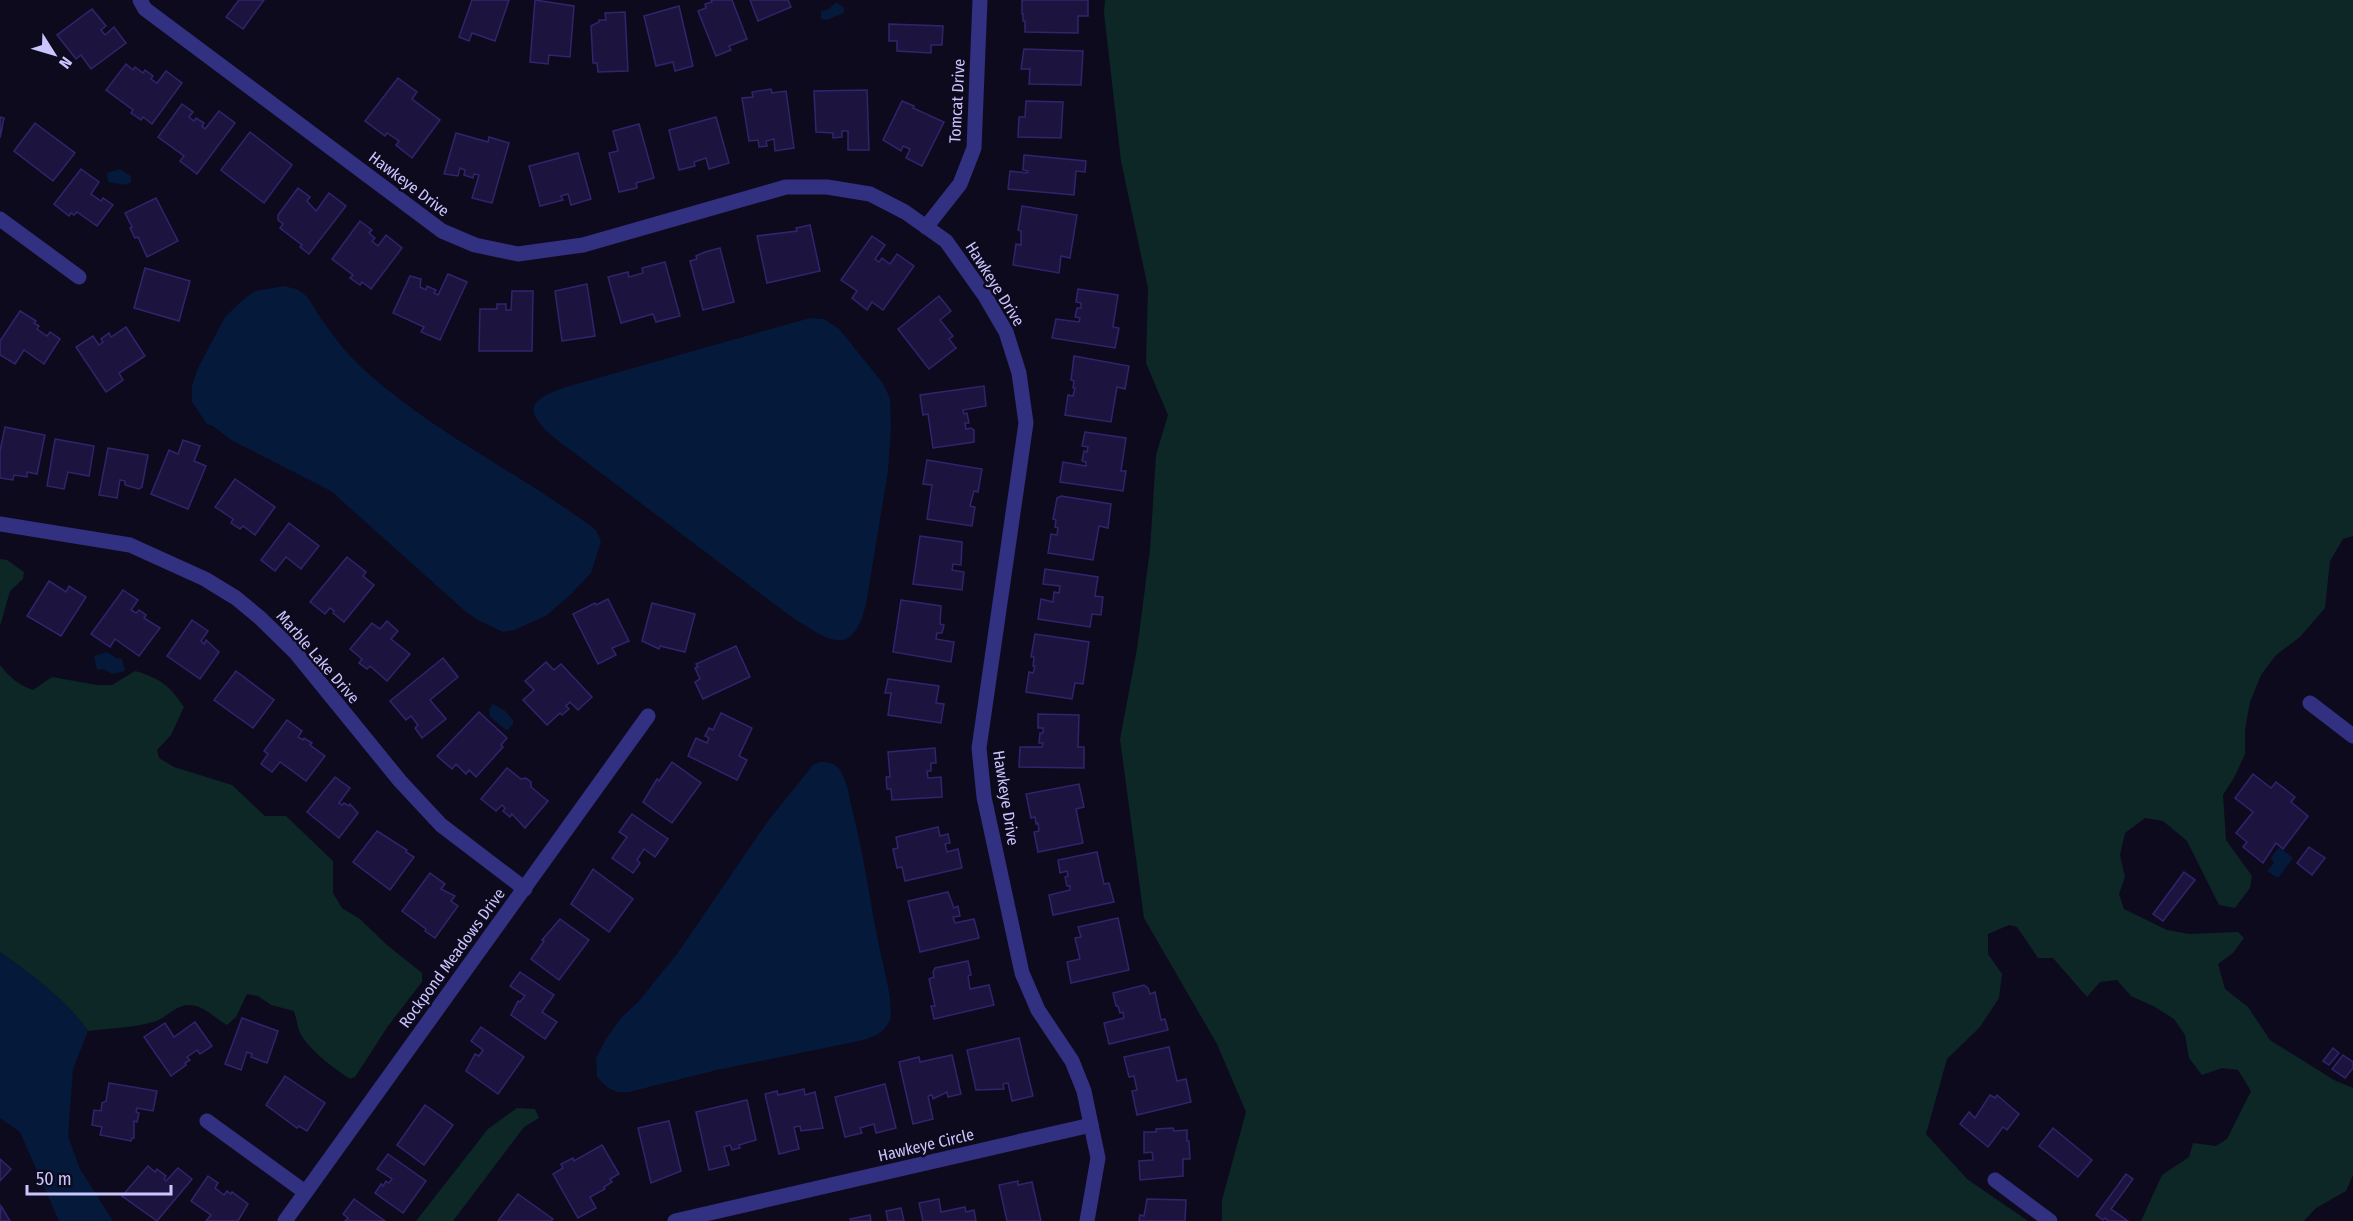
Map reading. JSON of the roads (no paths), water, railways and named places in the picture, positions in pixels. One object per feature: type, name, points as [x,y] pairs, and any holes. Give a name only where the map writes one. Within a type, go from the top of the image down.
[{"type":"street","name":"Hawkeye Drive","points":[[140,0],[145,9],[442,231],[475,245],[518,254],[583,245],[786,187],[827,187],[870,194],[905,212],[946,241],[985,296],[1006,332],[1019,373],[1026,423],[979,748],[984,797],[1022,973],[1038,1010],[1072,1061],[1084,1091],[1091,1125]]},
{"type":"street","name":"Tomcat Drive","points":[[926,227],[960,184],[974,148],[980,0]]},
{"type":"street","points":[[0,219],[79,277]]},
{"type":"street","name":"Marble Lake Drive","points":[[0,524],[130,545],[205,579],[236,598],[259,616],[295,652],[400,781],[441,825],[525,889]]},
{"type":"street","points":[[2310,703],[2353,736]]},
{"type":"street","name":"Rockpond Meadows Drive","points":[[285,1221],[648,716]]},
{"type":"street","points":[[207,1121],[305,1192]]},
{"type":"street","points":[[1087,1221],[1098,1158],[1091,1125]]},
{"type":"street","name":"Hawkeye Circle","points":[[675,1221],[1091,1125]]},
{"type":"street","points":[[1995,1180],[2050,1221]]},
{"type":"water","points":[[836,2],[844,8],[844,13],[827,20],[821,19],[821,11],[829,9]]},
{"type":"water","points":[[120,169],[131,176],[131,182],[126,185],[108,182],[107,173]]},
{"type":"water","points":[[284,286],[298,290],[307,297],[349,355],[387,390],[446,432],[596,530],[601,541],[591,573],[546,616],[514,630],[503,632],[478,620],[465,611],[331,491],[231,440],[207,424],[192,402],[192,386],[198,368],[225,317],[256,291]]},
{"type":"water","points":[[810,318],[824,319],[839,329],[882,382],[890,398],[891,428],[888,471],[866,604],[860,622],[853,633],[845,639],[836,640],[815,632],[790,616],[552,436],[536,418],[534,411],[539,400],[566,387]]},
{"type":"water","points":[[107,652],[122,659],[125,671],[112,674],[104,669],[97,670],[94,656]]},
{"type":"water","points":[[493,704],[504,710],[513,720],[508,730],[490,717],[489,709]]},
{"type":"water","points":[[820,762],[831,763],[840,770],[848,791],[891,1006],[889,1022],[876,1035],[859,1041],[717,1070],[629,1092],[617,1092],[607,1087],[597,1077],[596,1058],[606,1039],[621,1018],[639,1001],[677,954],[768,821],[813,765]]},
{"type":"water","points":[[2279,847],[2293,858],[2279,877],[2276,877],[2267,871],[2274,863],[2271,858]]},
{"type":"water","points":[[0,952],[58,998],[88,1031],[73,1069],[68,1136],[80,1169],[113,1221],[59,1221],[20,1132],[0,1118]]}]
